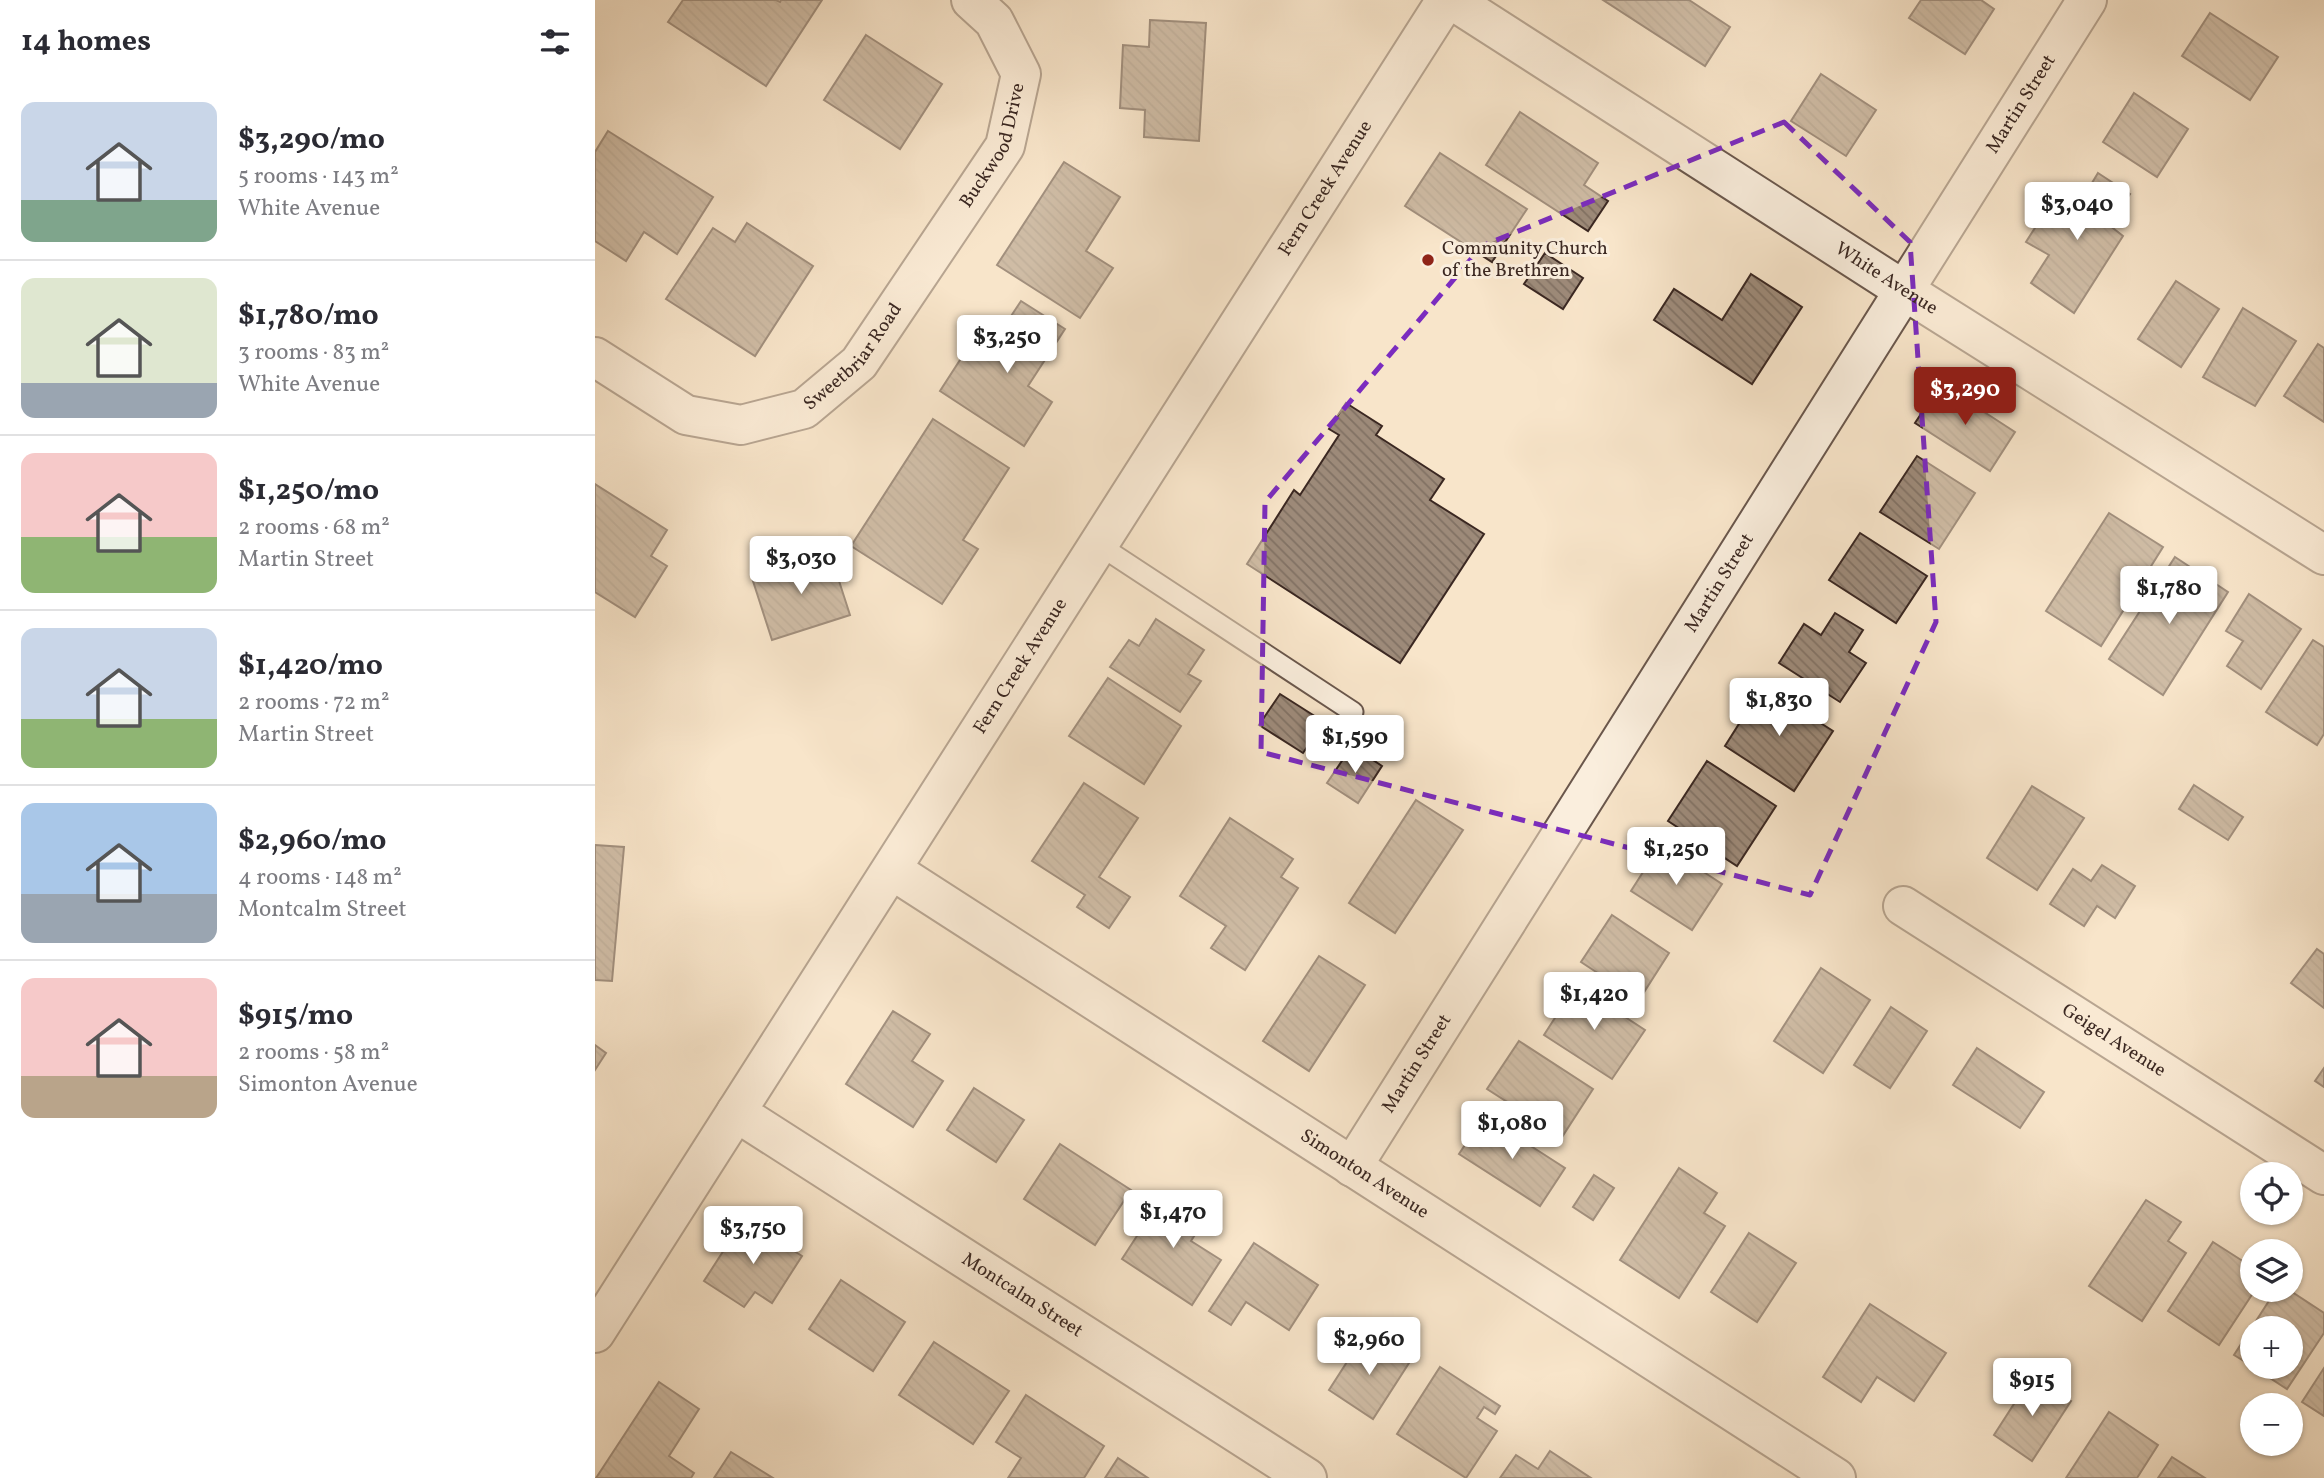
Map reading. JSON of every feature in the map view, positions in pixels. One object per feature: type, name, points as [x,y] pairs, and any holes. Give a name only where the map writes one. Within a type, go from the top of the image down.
[{"type":"street","name":"Buckwood Drive","points":[[933,253],[1005,146],[1021,74],[994,21],[971,0]]},
{"type":"street","name":"Fern Creek Avenue","points":[[595,1332],[1446,0]]},
{"type":"street","name":"White Avenue","points":[[1452,0],[2324,555]]},
{"type":"street","name":"Martin Street","points":[[1352,1167],[2087,0]]},
{"type":"street","name":"Sweetbriar Road","points":[[595,357],[686,415],[741,425],[804,409],[859,363],[933,253]]},
{"type":"street","name":"Simonton Avenue","points":[[892,870],[1836,1478]]},
{"type":"street","name":"Geigel Avenue","points":[[1903,906],[2324,1175]]},
{"type":"street","name":"Montcalm Street","points":[[736,1112],[1307,1478]]},
{"type":"lane","points":[[1098,545],[1353,712]]},
{"type":"highlighted area","points":[[1784,122],[1910,242],[1936,622],[1810,895],[1261,752],[1265,502],[1482,246]]},
{"type":"building","points":[[683,0],[822,0],[766,86],[668,22]]},
{"type":"building","points":[[1603,0],[1689,0],[1730,27],[1705,66]]},
{"type":"building","points":[[1921,0],[1981,0],[1994,9],[1965,54],[1909,18]]},
{"type":"building","points":[[2210,13],[2278,57],[2250,100],[2182,56]]},
{"type":"building","points":[[1150,20],[1206,23],[1199,141],[1144,137],[1145,110],[1120,108],[1123,45],[1149,47]]},
{"type":"building","points":[[866,35],[942,84],[900,149],[824,100]]},
{"type":"building","points":[[1821,74],[1876,110],[1846,156],[1791,121]]},
{"type":"building","points":[[2134,93],[2188,129],[2157,177],[2103,142]]},
{"type":"building","points":[[1520,112],[1598,163],[1584,185],[1608,201],[1588,231],[1486,165]]},
{"type":"building","points":[[608,131],[713,197],[677,254],[644,232],[626,261],[595,241],[595,152]]},
{"type":"building","points":[[1440,153],[1527,209],[1492,262],[1405,206]]},
{"type":"building","points":[[1064,162],[1120,197],[1086,251],[1113,268],[1080,318],[997,265]]},
{"type":"building","points":[[2098,173],[2130,194],[2109,225],[2123,236],[2074,313],[2031,283],[2049,255],[2026,242],[2057,193],[2077,208]]},
{"type":"building","points":[[747,223],[813,266],[755,356],[666,299],[713,228],[735,242]]},
{"type":"building","points":[[1545,253],[1583,278],[1563,309],[1524,284]]},
{"type":"building","points":[[1751,274],[1802,307],[1752,384],[1654,320],[1674,289],[1722,320]]},
{"type":"building","points":[[2176,281],[2219,309],[2181,367],[2138,339]]},
{"type":"building","points":[[1021,301],[1065,329],[1028,386],[1052,402],[1024,446],[940,391],[971,343],[986,354]]},
{"type":"building","points":[[2243,308],[2296,341],[2255,406],[2203,377]]},
{"type":"building","points":[[2318,344],[2324,348],[2324,422],[2284,396]]},
{"type":"building","points":[[1941,384],[2015,432],[1990,471],[1915,423]]},
{"type":"building","points":[[1346,403],[1382,426],[1376,435],[1444,479],[1430,500],[1484,534],[1400,663],[1247,564],[1294,490],[1300,495],[1339,435],[1329,429]]},
{"type":"building","points":[[933,419],[1009,468],[963,540],[978,549],[942,604],[851,546]]},
{"type":"building","points":[[1917,456],[1975,493],[1939,549],[1880,512]]},
{"type":"building","points":[[595,484],[667,530],[651,556],[667,566],[635,617],[595,592]]},
{"type":"building","points":[[2109,513],[2163,547],[2101,646],[2046,611]]},
{"type":"building","points":[[1860,533],[1927,576],[1896,623],[1829,580]]},
{"type":"building","points":[[830,553],[850,615],[772,640],[752,578]]},
{"type":"building","points":[[2175,557],[2228,592],[2163,695],[2109,659]]},
{"type":"building","points":[[2249,594],[2301,629],[2261,689],[2227,666],[2243,641],[2226,631]]},
{"type":"building","points":[[1835,613],[1863,630],[1849,652],[1866,663],[1840,702],[1779,663],[1804,624],[1821,635]]},
{"type":"building","points":[[1156,619],[1204,650],[1188,674],[1201,681],[1180,712],[1110,667],[1129,640],[1139,646]]},
{"type":"building","points":[[2313,640],[2324,647],[2324,734],[2317,745],[2266,712]]},
{"type":"building","points":[[1108,678],[1181,726],[1144,784],[1069,736]]},
{"type":"building","points":[[1763,686],[1833,731],[1794,791],[1725,746]]},
{"type":"building","points":[[1280,694],[1324,722],[1303,753],[1259,725]]},
{"type":"building","points":[[1352,746],[1382,766],[1358,803],[1327,783]]},
{"type":"building","points":[[1707,761],[1776,806],[1737,866],[1668,821]]},
{"type":"building","points":[[1084,783],[1138,818],[1099,877],[1130,897],[1109,928],[1077,907],[1085,895],[1032,861]]},
{"type":"building","points":[[2194,785],[2243,817],[2228,840],[2179,809]]},
{"type":"building","points":[[2032,786],[2084,818],[2037,890],[1987,858]]},
{"type":"building","points":[[1416,800],[1463,830],[1395,933],[1349,903]]},
{"type":"building","points":[[1230,818],[1293,859],[1281,877],[1298,888],[1245,970],[1211,948],[1226,926],[1180,896]]},
{"type":"building","points":[[1661,844],[1722,884],[1692,930],[1631,891]]},
{"type":"building","points":[[595,845],[624,847],[612,981],[595,980]]},
{"type":"building","points":[[2102,865],[2135,886],[2115,918],[2097,906],[2084,926],[2050,904],[2073,869],[2091,881]]},
{"type":"building","points":[[1612,915],[1669,953],[1639,1000],[1581,962]]},
{"type":"building","points":[[2317,949],[2324,954],[2324,1008],[2291,983]]},
{"type":"building","points":[[1319,956],[1365,985],[1309,1071],[1263,1041]]},
{"type":"building","points":[[1821,968],[1870,1000],[1823,1073],[1774,1041]]},
{"type":"building","points":[[1576,985],[1645,1030],[1612,1079],[1544,1035]]},
{"type":"building","points":[[1891,1007],[1927,1031],[1890,1088],[1854,1065]]},
{"type":"building","points":[[893,1011],[930,1034],[912,1061],[943,1081],[913,1127],[846,1084]]},
{"type":"building","points":[[1519,1041],[1593,1089],[1562,1137],[1487,1089]]},
{"type":"building","points":[[595,1045],[606,1053],[595,1070]]},
{"type":"building","points":[[1977,1048],[2044,1092],[2020,1128],[1953,1085]]},
{"type":"building","points":[[2324,1068],[2324,1087],[2315,1081]]},
{"type":"building","points":[[974,1088],[1024,1120],[996,1162],[947,1130]]},
{"type":"building","points":[[1484,1116],[1565,1168],[1540,1206],[1459,1154]]},
{"type":"building","points":[[1060,1144],[1131,1190],[1095,1245],[1024,1199]]},
{"type":"building","points":[[1679,1168],[1717,1193],[1704,1213],[1725,1226],[1679,1298],[1620,1260]]},
{"type":"building","points":[[1594,1175],[1614,1188],[1593,1220],[1573,1207]]},
{"type":"building","points":[[1165,1193],[1205,1219],[1191,1241],[1221,1260],[1192,1305],[1122,1259]]},
{"type":"building","points":[[2146,1200],[2181,1222],[2168,1241],[2186,1253],[2142,1321],[2089,1286]]},
{"type":"building","points":[[744,1219],[802,1256],[772,1303],[755,1292],[744,1307],[704,1281]]},
{"type":"building","points":[[1749,1233],[1796,1263],[1757,1322],[1711,1292]]},
{"type":"building","points":[[2213,1242],[2240,1259],[2240,1302],[2247,1302],[2219,1345],[2168,1311]]},
{"type":"building","points":[[1254,1243],[1318,1285],[1289,1330],[1246,1302],[1231,1325],[1209,1311]]},
{"type":"building","points":[[841,1280],[905,1322],[873,1371],[809,1329]]},
{"type":"building","points":[[2303,1299],[2324,1313],[2324,1333],[2303,1365],[2303,1316],[2259,1316],[2268,1302],[2303,1302]]},
{"type":"building","points":[[1870,1304],[1946,1353],[1914,1401],[1877,1377],[1861,1402],[1823,1377]]},
{"type":"building","points":[[1365,1334],[1409,1363],[1373,1419],[1329,1390]]},
{"type":"building","points":[[934,1342],[1009,1391],[973,1444],[899,1395]]},
{"type":"building","points":[[2240,1346],[2240,1359],[2234,1355]]},
{"type":"building","points":[[1440,1367],[1500,1406],[1495,1414],[1484,1407],[1477,1418],[1497,1431],[1466,1478],[1397,1434]]},
{"type":"building","points":[[2324,1368],[2324,1416],[2303,1400]]},
{"type":"building","points":[[2032,1376],[2071,1401],[2032,1461],[1994,1435]]},
{"type":"building","points":[[2272,1379],[2294,1379],[2287,1389]]},
{"type":"building","points":[[659,1382],[699,1409],[669,1456],[694,1473],[691,1478],[596,1478]]},
{"type":"building","points":[[1026,1395],[1104,1446],[1084,1478],[1008,1478],[1021,1458],[996,1442]]},
{"type":"building","points":[[2109,1412],[2158,1445],[2137,1478],[2066,1478]]},
{"type":"building","points":[[1550,1451],[1591,1478],[1500,1478],[1516,1455],[1538,1469]]},
{"type":"building","points":[[731,1452],[773,1478],[714,1478]]},
{"type":"building","points":[[2172,1457],[2205,1478],[2158,1478]]},
{"type":"building","points":[[1118,1458],[1148,1478],[1105,1478]]},
{"type":"place","name":"Community Church of the Brethren","points":[[1428,260]]}]
